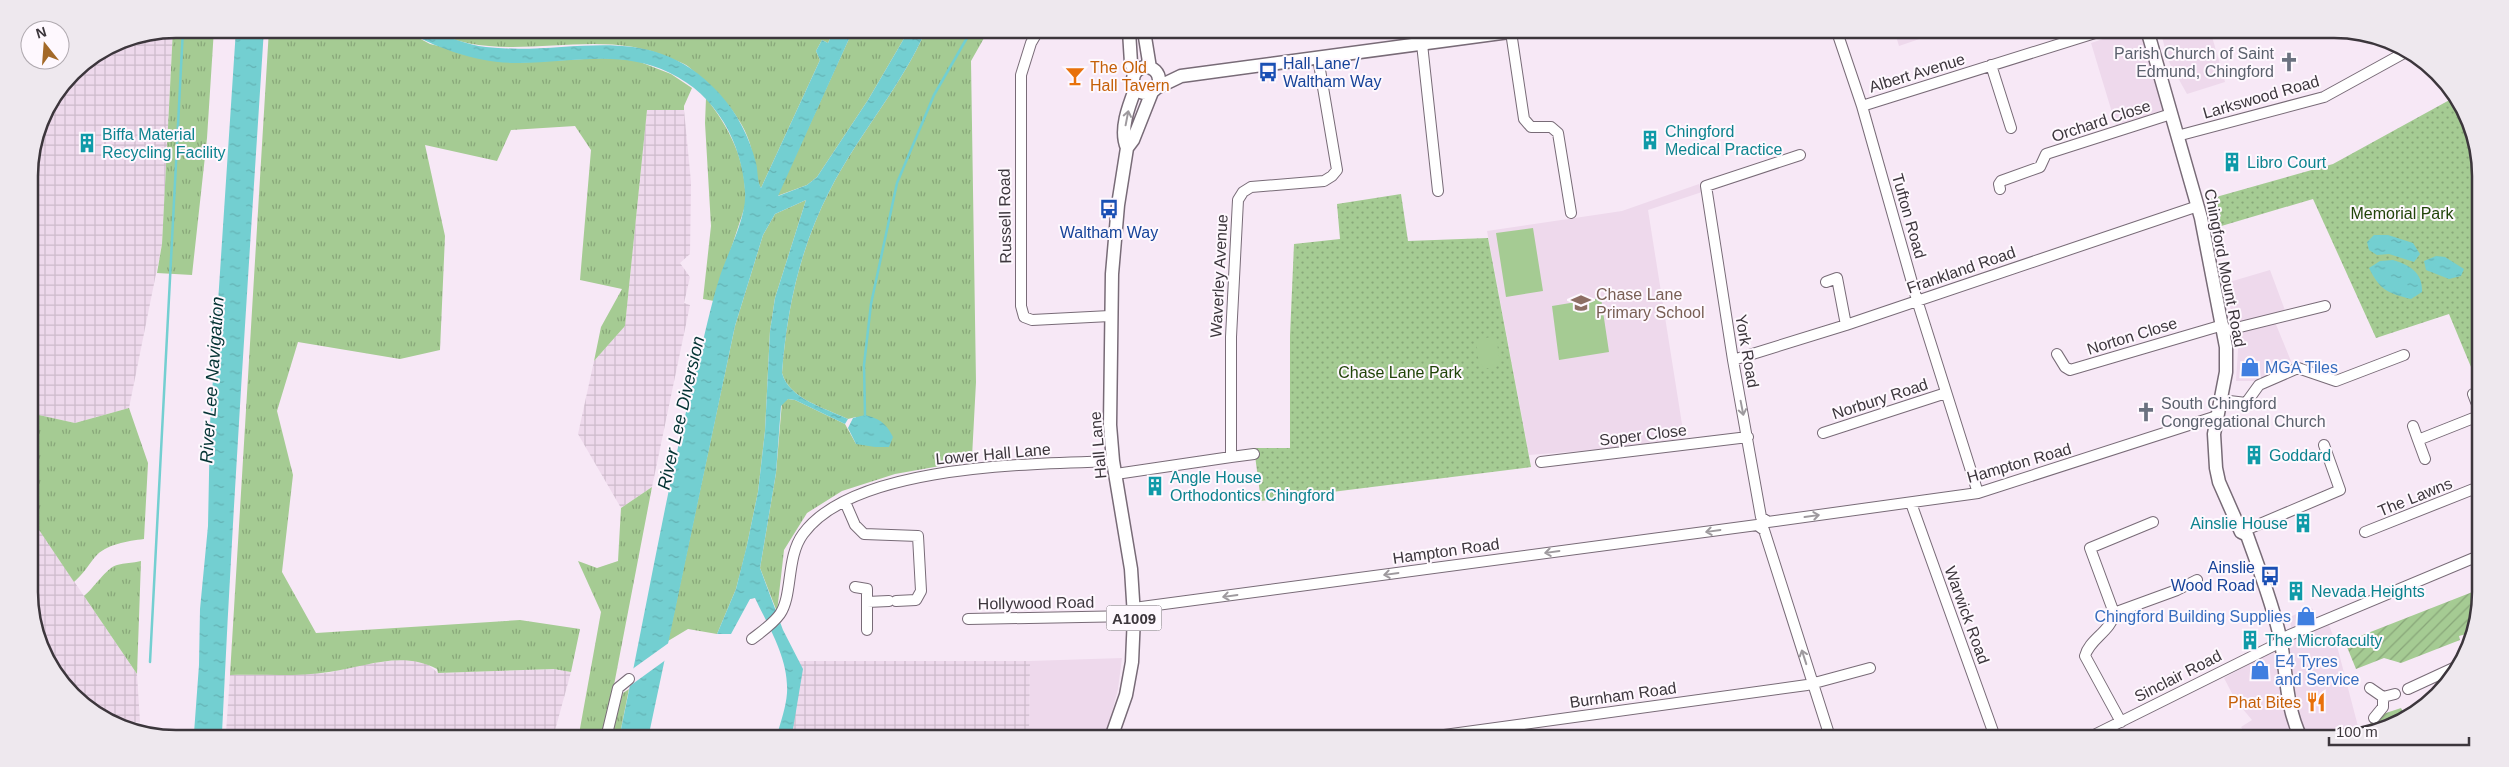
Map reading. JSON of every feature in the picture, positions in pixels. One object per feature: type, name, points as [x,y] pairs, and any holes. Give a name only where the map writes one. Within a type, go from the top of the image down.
[{"type":"main road","points":[[1129,38],[1131,63],[1135,73],[1136,87],[1142,92],[1154,90],[1181,76],[1466,38]]},
{"type":"main road","points":[[1145,38],[1152,69],[1158,79],[1154,90]]},
{"type":"main road","name":"Chingford Mount Road","points":[[2149,38],[2198,206],[2223,328],[2227,362],[2217,416],[2214,453],[2216,468],[2222,489],[2241,532],[2247,535],[2266,587],[2280,641],[2287,695],[2298,729]]},
{"type":"main road","points":[[1135,73],[1142,68],[1162,70],[1181,76]]},
{"type":"main road","name":"Hall Lane","points":[[1127,148],[1124,140],[1126,116],[1136,87]]},
{"type":"main road","name":"Hall Lane","points":[[1114,730],[1126,695],[1132,662],[1134,612],[1131,570],[1110,425],[1110,316],[1118,205],[1127,148],[1133,140],[1154,90]]},
{"type":"street","name":"Russell Road","points":[[1034,38],[1021,75],[1021,306],[1024,317],[1032,320],[1110,316]]},
{"type":"street","points":[[1511,38],[1524,119],[1531,127],[1551,127],[1558,133],[1571,213]]},
{"type":"street","name":"Tufton Road","points":[[1839,38],[1862,106],[1917,300],[1978,493]]},
{"type":"street","name":"Albert Avenue","points":[[1862,106],[2079,38]]},
{"type":"street","points":[[1422,44],[1438,191]]},
{"type":"street","name":"Larkswood Road","points":[[2177,136],[2324,97],[2400,55]]},
{"type":"street","name":"Waverley Avenue","points":[[1231,457],[1231,336],[1238,200],[1243,192],[1251,187],[1324,180],[1332,176],[1337,170],[1318,58]]},
{"type":"street","points":[[1991,65],[2010,128]]},
{"type":"street","name":"Orchard Close","points":[[2000,189],[1998,184],[2001,180],[2040,167],[2046,154],[2171,114]]},
{"type":"street","name":"York Road","points":[[1800,155],[1706,186],[1733,360],[1762,523],[1828,729]]},
{"type":"street","name":"Frankland Road","points":[[1733,360],[1846,326],[1917,300],[2198,206]]},
{"type":"street","points":[[1826,282],[1837,278],[1846,326]]},
{"type":"street","points":[[2223,328],[2325,306]]},
{"type":"street","name":"Norton Close","points":[[2057,354],[2065,367],[2070,370],[2223,328]]},
{"type":"street","points":[[2221,400],[2246,402],[2259,385],[2298,368],[2307,369],[2336,381],[2404,355]]},
{"type":"street","name":"Norbury Road","points":[[1823,433],[1946,393]]},
{"type":"street","name":"Hampton Road","points":[[1134,612],[1659,536],[1755,525],[1978,493],[2217,416]]},
{"type":"street","points":[[2418,440],[2472,418]]},
{"type":"street","points":[[2413,426],[2425,459]]},
{"type":"street","name":"Soper Close","points":[[1541,462],[1748,437]]},
{"type":"street","points":[[2241,532],[2340,490],[2324,445]]},
{"type":"street","points":[[1115,468],[1254,454]]},
{"type":"street","name":"Lower Hall Lane","points":[[752,638],[780,614],[798,542],[822,514],[845,502],[899,482],[960,470],[1024,464],[1115,468]]},
{"type":"street","name":"The Lawns","points":[[2365,532],[2472,490]]},
{"type":"street","points":[[845,502],[856,525],[864,534],[918,536],[920,592],[916,600],[867,602]]},
{"type":"street","name":"Warwick Road","points":[[1911,502],[1992,729]]},
{"type":"street","points":[[2121,722],[2085,656],[2088,649],[2111,622],[2114,613],[2090,548],[2152,522]]},
{"type":"street","points":[[2280,641],[2472,560]]},
{"type":"street","points":[[2114,613],[2177,590],[2197,580]]},
{"type":"street","points":[[856,587],[867,589],[867,630]]},
{"type":"street","name":"Hollywood Road","points":[[968,619],[1134,612]]},
{"type":"street","name":"Sinclair Road","points":[[2106,729],[2280,641]]},
{"type":"street","name":"Burnham Road","points":[[1486,729],[1813,684],[1870,668]]},
{"type":"street","points":[[2408,689],[2445,672]]},
{"type":"street","points":[[609,730],[618,688],[629,679]]},
{"type":"street","points":[[2370,688],[2383,697],[2395,694]]},
{"type":"street","points":[[2374,718],[2383,707],[2383,697]]},
{"type":"shaded area","points":[[173,38],[162,244],[129,408],[75,423],[38,415],[38,167],[42,140],[52,115],[66,92],[85,72],[99,61],[140,42]]},
{"type":"shaded area","points":[[1897,38],[1922,38],[1899,46]]},
{"type":"shaded area","points":[[2106,38],[2146,38],[2169,112],[2117,129],[2091,43]]},
{"type":"shaded area","points":[[2162,38],[2212,38],[2225,82],[2187,94],[2168,60]]},
{"type":"shaded area","points":[[647,109],[684,110],[691,182],[690,254],[680,263],[690,277],[684,303],[690,305],[652,487],[621,508],[578,434],[594,361],[625,326]]},
{"type":"shaded area","name":"Chase Lane Primary School","points":[[1699,184],[1702,192],[1648,210],[1685,443],[1529,455],[1487,231],[1622,211]]},
{"type":"shaded area","points":[[2270,270],[2286,313],[2275,322],[2293,366],[2254,381],[2236,381],[2238,350],[2226,283]]},
{"type":"shaded area","points":[[38,528],[137,674],[140,722],[132,722],[123,719],[99,706],[85,695],[61,668],[52,652],[40,618]]},
{"type":"shaded area","points":[[2312,608],[2317,618],[2329,625],[2337,646],[2358,727],[2342,729],[2242,729],[2241,727],[2252,720],[2236,701],[2224,678],[2294,639],[2289,617]]},
{"type":"shaded area","points":[[1122,658],[1118,689],[1107,730],[1029,730],[1030,661]]},
{"type":"shaded area","points":[[404,659],[426,663],[438,673],[554,669],[571,672],[555,730],[226,730],[230,675],[328,673],[360,665]]},
{"type":"shaded area","points":[[799,661],[1030,661],[1029,730],[792,730]]},
{"type":"green space","points":[[173,38],[213,38],[207,138],[192,275],[157,273],[162,244]]},
{"type":"green space","points":[[268,38],[419,38],[430,44],[513,63],[602,58],[635,60],[671,74],[692,88],[684,110],[647,110],[625,326],[594,361],[601,327],[622,289],[580,280],[591,150],[575,126],[511,130],[497,161],[425,145],[445,236],[440,350],[400,359],[298,342],[277,411],[293,475],[282,572],[316,633],[520,620],[580,629],[571,672],[554,669],[438,673],[437,669],[424,663],[397,660],[317,674],[230,675]]},
{"type":"green space","points":[[450,38],[830,38],[828,43],[822,40],[816,51],[820,60],[761,188],[749,141],[739,120],[725,101],[699,75],[683,63],[640,48],[610,44],[517,47],[487,46]]},
{"type":"green space","points":[[849,38],[904,38],[868,100],[817,177],[807,185],[777,196]]},
{"type":"green space","points":[[922,38],[984,38],[971,61],[976,382],[972,457],[965,457],[957,463],[895,474],[842,491],[807,513],[784,550],[777,612],[760,568],[776,473],[782,402],[788,399],[795,400],[845,424],[856,444],[856,417],[848,419],[809,402],[792,390],[786,382],[782,373],[791,302],[803,256],[830,190]]},
{"type":"green space","points":[[706,98],[723,122],[736,148],[744,176],[745,191],[745,206],[714,301],[703,299],[711,226],[705,123]]},
{"type":"green space","name":"Memorial Park","points":[[2449,100],[2464,131],[2469,149],[2472,176],[2472,369],[2449,314],[2376,338],[2313,199],[2218,227],[2216,220],[2221,216],[2218,208],[2211,207],[2209,199],[2333,164]]},
{"type":"green space","name":"Chase Lane Park","points":[[1401,194],[1408,241],[1488,238],[1531,467],[1261,501],[1254,448],[1290,448],[1290,336],[1294,244],[1340,239],[1337,204]]},
{"type":"green space","points":[[806,200],[775,298],[770,331],[765,431],[758,492],[736,589],[717,634],[688,629],[668,641],[735,326],[763,235],[775,214]]},
{"type":"green space","points":[[1533,228],[1543,291],[1506,297],[1496,233]]},
{"type":"green space","points":[[1601,298],[1609,352],[1559,360],[1552,306]]},
{"type":"green space","points":[[1496,336],[1500,363],[1495,368],[1485,368],[1479,363],[1476,340]]},
{"type":"green space","points":[[129,408],[148,463],[144,539],[124,542],[105,549],[95,557],[74,582],[38,528],[38,415],[75,423]]},
{"type":"green space","points":[[652,487],[614,685],[603,730],[580,730],[601,612],[578,561],[597,568],[618,561],[621,508]]},
{"type":"green space","points":[[141,561],[137,674],[84,596],[113,567]]},
{"type":"green space","points":[[2472,592],[2467,627],[2464,634],[2459,636],[2460,640],[2401,663],[2384,658],[2356,669],[2347,647],[2351,646],[2350,640]]},
{"type":"green space","points":[[629,689],[621,730],[612,730],[623,693]]},
{"type":"green space","points":[[2401,708],[2402,710],[2368,725],[2383,714]]},
{"type":"water","points":[[235,38],[263,38],[236,469],[222,730],[194,730],[199,665],[200,609],[208,526],[210,424]]},
{"type":"water","points":[[421,38],[452,38],[479,46],[518,49],[609,45],[637,48],[665,55],[692,70],[719,93],[731,109],[742,125],[750,143],[761,188],[820,60],[816,51],[822,40],[828,43],[830,38],[849,38],[778,196],[807,185],[817,177],[868,100],[904,38],[922,38],[892,91],[853,150],[830,190],[803,256],[791,302],[782,373],[786,382],[792,390],[809,402],[848,419],[845,424],[795,400],[788,399],[781,406],[776,473],[760,568],[783,630],[803,669],[793,730],[779,730],[787,693],[785,668],[777,644],[755,598],[750,599],[731,634],[717,634],[736,589],[758,492],[765,431],[770,331],[775,298],[806,200],[775,214],[763,235],[735,326],[650,730],[621,730],[687,408],[717,287],[743,212],[745,192],[743,173],[738,155],[724,122],[701,94],[686,82],[651,65],[612,59],[534,63],[499,62],[456,53]]},
{"type":"water","points":[[2374,235],[2388,235],[2413,243],[2420,254],[2414,262],[2389,254],[2377,255],[2369,250],[2367,242]]},
{"type":"water","points":[[2436,256],[2445,257],[2464,269],[2461,276],[2449,279],[2426,270],[2424,261]]},
{"type":"water","points":[[2393,260],[2410,267],[2418,275],[2422,285],[2422,292],[2411,299],[2396,295],[2381,286],[2369,268],[2380,261]]},
{"type":"water","points":[[865,415],[879,420],[888,428],[893,437],[889,447],[856,444],[848,428],[853,418]]},
{"type":"pier","points":[[670,642],[667,659],[627,688],[631,670]]},
{"type":"waterway","points":[[150,662],[183,38]]},
{"type":"waterway","points":[[865,415],[864,365],[871,304],[897,183],[934,95],[967,38]]},
{"type":"place","name":"Parish Church of Saint Edmund, Chingford","points":[[2289,62]]},
{"type":"place","name":"Hall Lane / Waltham Way","points":[[1268,72]]},
{"type":"place","name":"The Old Hall Tavern","points":[[1075,76]]},
{"type":"place","name":"Chingford Medical Practice","points":[[1650,140]]},
{"type":"place","name":"Biffa Material Recycling Facility","points":[[87,143]]},
{"type":"place","name":"Libro Court","points":[[2232,162]]},
{"type":"place","name":"Waltham Way","points":[[1109,209]]},
{"type":"place","name":"Chase Lane Primary School","points":[[1581,303]]},
{"type":"place","name":"MGA Tiles","points":[[2250,367]]},
{"type":"place","name":"South Chingford Congregational Church","points":[[2146,412]]},
{"type":"place","name":"Goddard","points":[[2254,455]]},
{"type":"place","name":"Angle House Orthodontics Chingford","points":[[1155,486]]},
{"type":"place","name":"Ainslie House","points":[[2303,523]]},
{"type":"place","name":"Ainslie Wood Road","points":[[2270,576]]},
{"type":"place","name":"Nevada Heights","points":[[2296,591]]},
{"type":"place","name":"Chingford Building Supplies","points":[[2306,616]]},
{"type":"place","name":"The Microfaculty","points":[[2250,640]]},
{"type":"place","name":"E4 Tyres and Service","points":[[2260,670]]},
{"type":"place","name":"Phat Bites","points":[[2316,702]]},
{"type":"water label","name":"River Lee Navigation","points":[[212,380]]},
{"type":"water label","name":"River Lee Diversion","points":[[681,413]]}]
